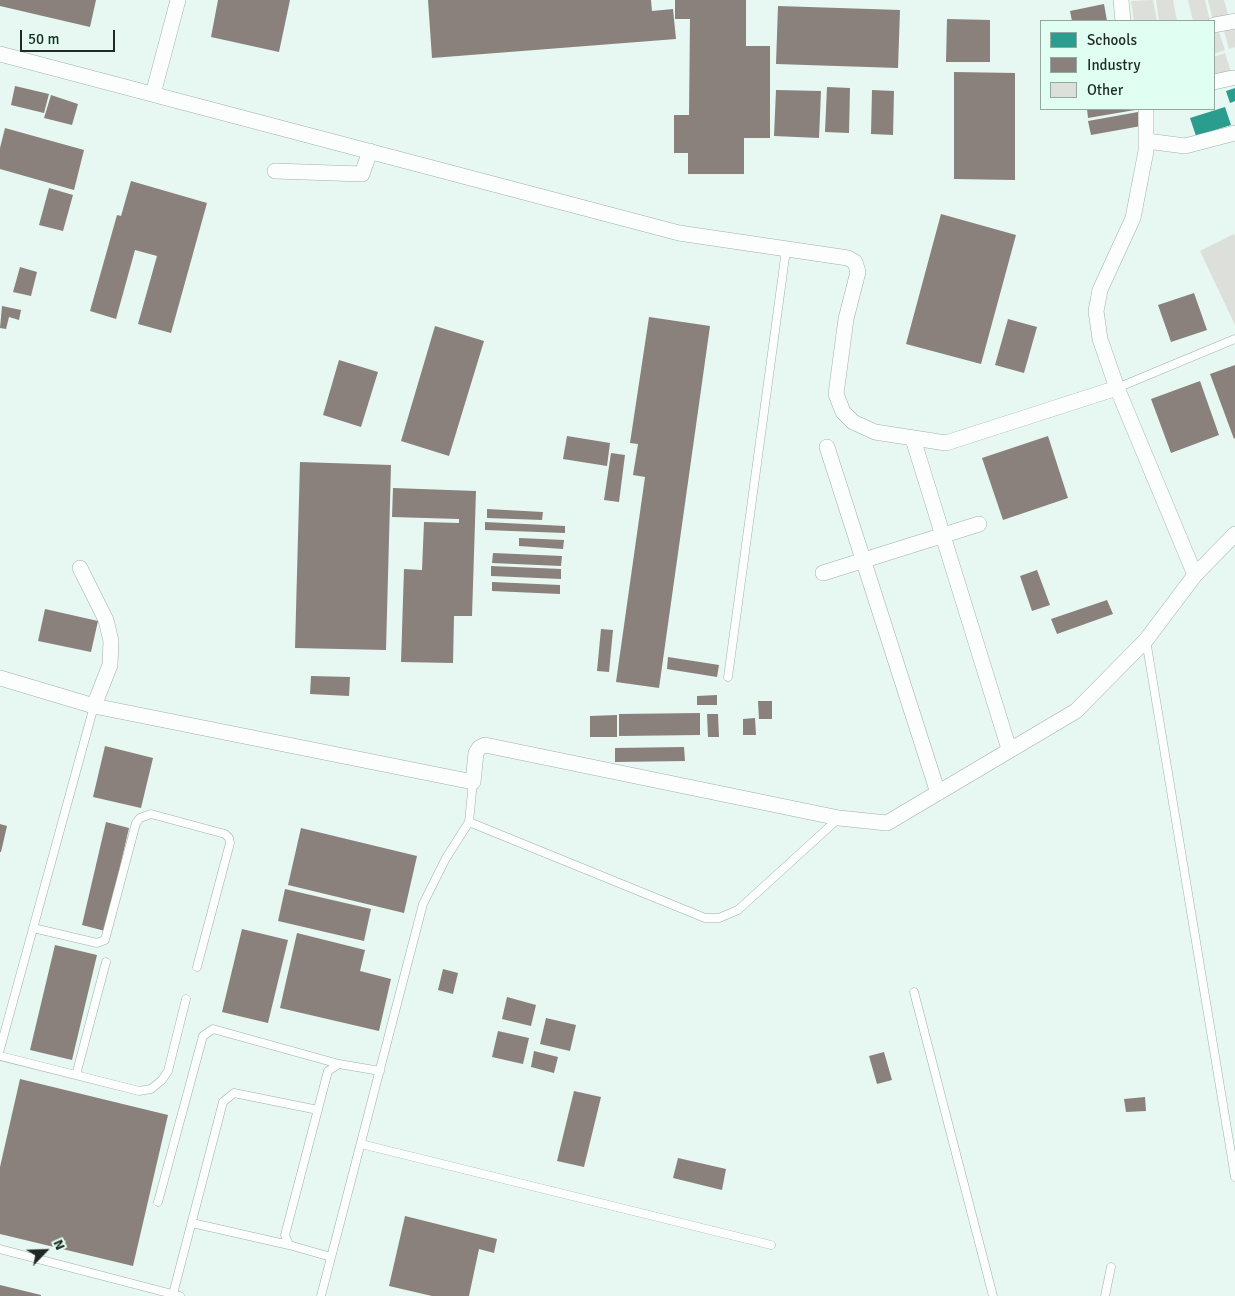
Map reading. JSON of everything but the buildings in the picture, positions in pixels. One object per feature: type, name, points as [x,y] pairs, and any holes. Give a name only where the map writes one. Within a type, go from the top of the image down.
[{"type":"street","points":[[153,94],[178,0]]},
{"type":"street","points":[[1121,0],[1122,20]]},
{"type":"street","points":[[1215,25],[1235,21]]},
{"type":"street","points":[[0,54],[679,233],[848,258],[855,262],[858,272],[846,320],[836,394],[843,412],[853,422],[874,432],[946,443],[1116,388]]},
{"type":"street","points":[[1215,82],[1232,78]]},
{"type":"street","points":[[1146,110],[1147,141],[1133,218],[1100,290],[1096,311],[1100,339],[1116,388],[1195,575]]},
{"type":"street","points":[[1147,141],[1185,146],[1235,133]]},
{"type":"street","points":[[275,171],[362,174],[370,152]]},
{"type":"street","points":[[913,439],[1009,749]]},
{"type":"street","points":[[827,447],[938,793]]},
{"type":"street","points":[[824,573],[979,524]]},
{"type":"street","points":[[0,678],[94,706],[473,782],[476,753],[479,748],[485,745],[839,818],[887,823],[1076,711],[1146,640],[1195,575],[1235,534]]},
{"type":"street","points":[[80,568],[106,620],[111,641],[110,665],[94,706]]},
{"type":"lane","points":[[728,677],[786,250]]},
{"type":"lane","points":[[1116,388],[1235,339]]},
{"type":"lane","points":[[1146,640],[1235,1178]]},
{"type":"lane","points":[[0,1049],[94,706]]},
{"type":"lane","points":[[321,1296],[423,904],[446,858],[468,822],[473,782]]},
{"type":"lane","points":[[33,928],[97,944],[105,940],[136,823],[140,818],[152,814],[225,834],[230,843],[197,967]]},
{"type":"lane","points":[[468,822],[705,918],[719,918],[738,910],[839,818]]},
{"type":"lane","points":[[76,1075],[106,962]]},
{"type":"lane","points":[[914,992],[993,1296]]},
{"type":"lane","points":[[0,1056],[140,1091],[151,1088],[162,1080],[168,1071],[186,999]]},
{"type":"lane","points":[[158,1202],[203,1036],[213,1029],[339,1064],[380,1071]]},
{"type":"lane","points":[[289,1245],[284,1235],[328,1071],[339,1064]]},
{"type":"lane","points":[[0,1249],[176,1295],[223,1102],[234,1093],[318,1110]]},
{"type":"lane","points":[[360,1144],[771,1245]]},
{"type":"lane","points":[[192,1223],[289,1245],[332,1257]]},
{"type":"lane","points":[[1105,1296],[1111,1267]]}]
